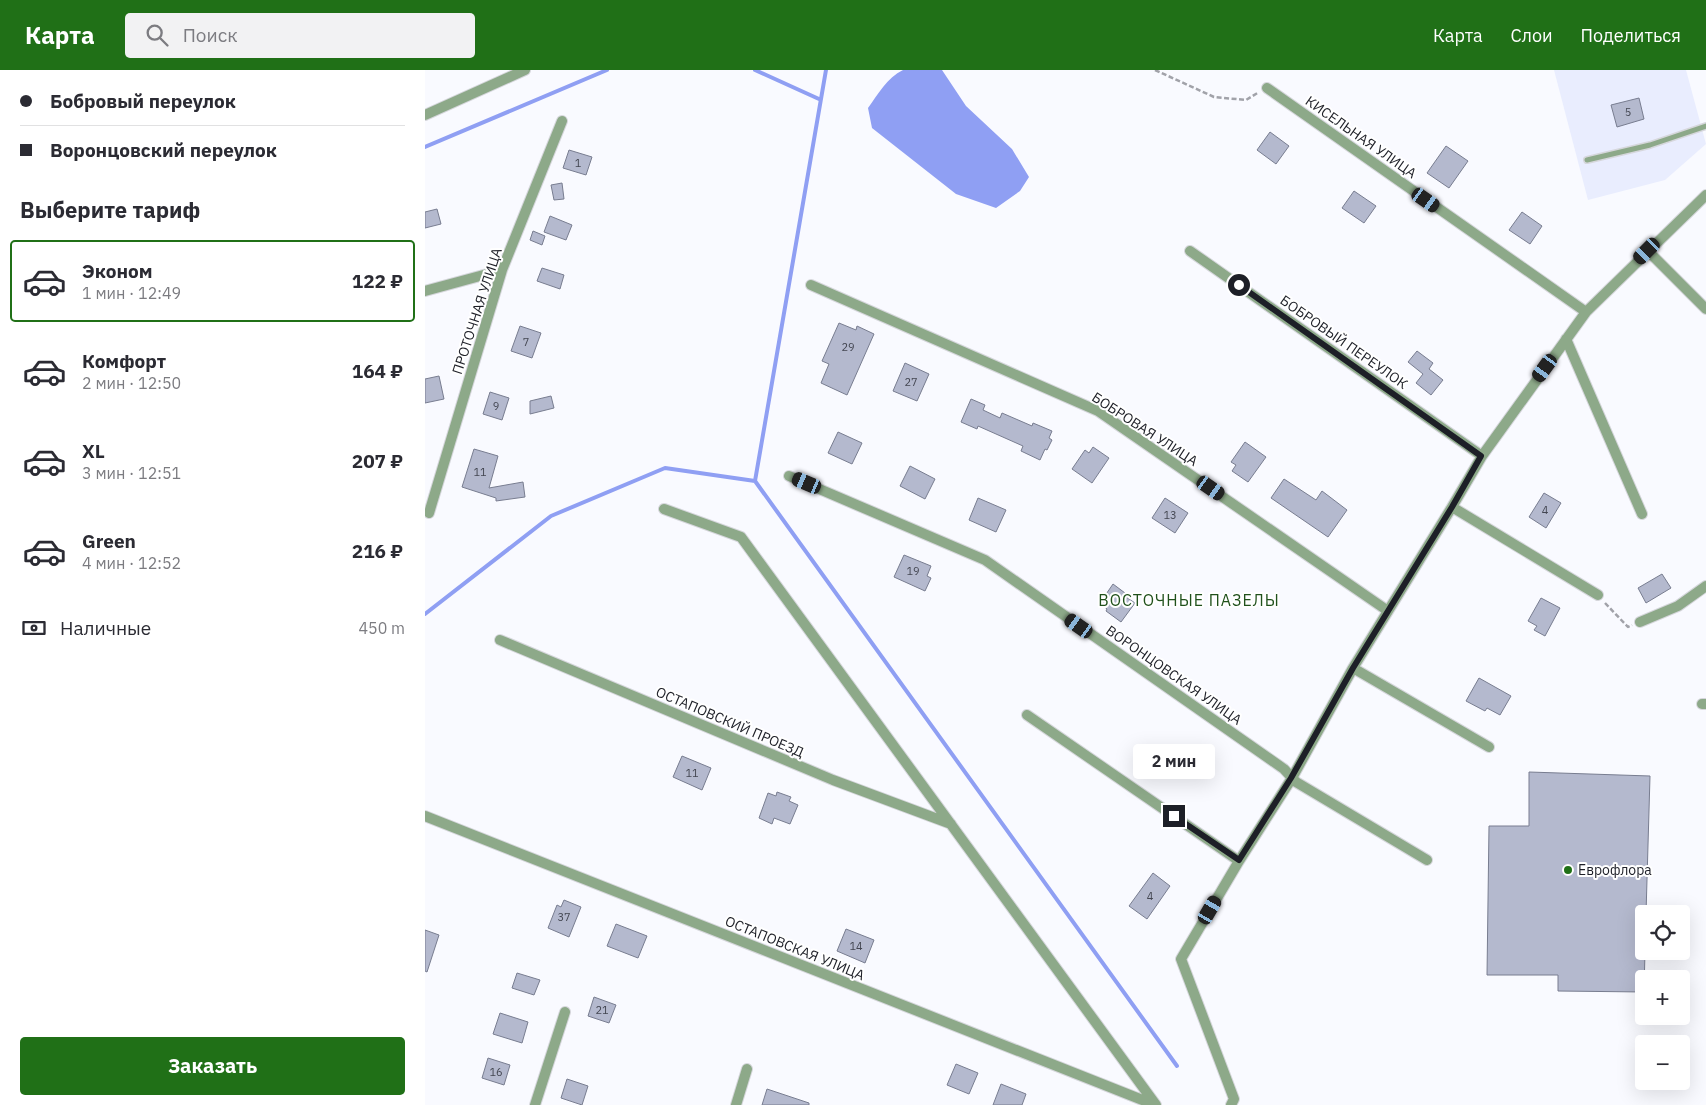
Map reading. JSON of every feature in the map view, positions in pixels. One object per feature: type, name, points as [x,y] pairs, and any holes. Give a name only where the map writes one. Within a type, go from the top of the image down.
[{"type":"street","points":[[425,115],[525,70]]},
{"type":"street","name":"КИСЕЛЬНАЯ УЛИЦА","points":[[1267,88],[1586,312]]},
{"type":"street","name":"ПРОТОЧНАЯ УЛИЦА","points":[[429,513],[502,270],[562,121]]},
{"type":"street","points":[[1231,1105],[1234,1099],[1181,958],[1239,860],[1291,778],[1353,668],[1452,507],[1481,456],[1586,312],[1706,194]]},
{"type":"street","name":"БОБРОВЫЙ ПЕРЕУЛОК","points":[[1191,251],[1481,456]]},
{"type":"street","points":[[1647,251],[1706,309]]},
{"type":"street","points":[[425,291],[502,270]]},
{"type":"street","name":"БОБРОВАЯ УЛИЦА","points":[[811,286],[1097,411],[1388,611]]},
{"type":"street","points":[[1566,339],[1642,514]]},
{"type":"street","name":"ВОРОНЦОВСКАЯ УЛИЦА","points":[[789,476],[985,560],[1284,769],[1296,782],[1427,860]]},
{"type":"street","points":[[1452,507],[1598,595]]},
{"type":"street","points":[[664,509],[741,537],[1156,1105]]},
{"type":"street","points":[[1640,622],[1678,606],[1706,586]]},
{"type":"street","name":"ОСТАПОВСКИЙ ПРОЕЗД","points":[[500,640],[833,780],[952,824]]},
{"type":"street","points":[[1353,668],[1489,747]]},
{"type":"street","points":[[1027,715],[1239,860]]},
{"type":"street","name":"ОСТАПОВСКАЯ УЛИЦА","points":[[425,816],[1156,1105]]},
{"type":"street","points":[[535,1105],[565,1012]]},
{"type":"street","points":[[736,1105],[747,1069]]},
{"type":"lane","points":[[1587,160],[1650,145],[1706,126]]},
{"type":"path","points":[[1155,70],[1214,96],[1246,100],[1267,88]]},
{"type":"path","points":[[1598,595],[1627,627],[1640,622]]},
{"type":"shaded area","points":[[1554,70],[1686,70],[1706,144],[1665,180],[1588,200]]},
{"type":"water","points":[[903,70],[942,70],[966,106],[1012,149],[1029,177],[1020,191],[996,208],[956,194],[872,128],[868,108],[888,82]]},
{"type":"building","points":[[1639,98],[1644,119],[1617,127],[1611,105]]},
{"type":"building","points":[[1270,132],[1289,146],[1276,164],[1257,150]]},
{"type":"building","points":[[1446,146],[1468,161],[1449,188],[1427,173]]},
{"type":"building","points":[[569,150],[592,157],[586,175],[563,168]]},
{"type":"building","points":[[562,183],[564,199],[554,200],[551,185]]},
{"type":"building","points":[[1354,191],[1376,206],[1364,223],[1342,208]]},
{"type":"building","points":[[437,209],[441,224],[425,228],[425,212]]},
{"type":"building","points":[[1522,212],[1542,226],[1530,244],[1509,230]]},
{"type":"building","points":[[550,216],[572,225],[566,240],[544,232]]},
{"type":"building","points":[[533,231],[545,236],[542,245],[530,240]]},
{"type":"building","points":[[542,268],[564,275],[560,289],[537,281]]},
{"type":"building","points":[[839,323],[856,330],[857,326],[874,334],[847,395],[821,383],[829,364],[822,361]]},
{"type":"building","points":[[520,326],[541,333],[532,358],[511,351]]},
{"type":"building","points":[[1417,351],[1433,363],[1429,369],[1443,380],[1431,395],[1416,383],[1423,374],[1408,362]]},
{"type":"building","points":[[905,363],[929,374],[917,401],[893,391]]},
{"type":"building","points":[[439,376],[444,399],[425,403],[425,379]]},
{"type":"building","points":[[490,392],[509,398],[502,420],[483,414]]},
{"type":"building","points":[[551,396],[554,408],[530,414],[530,401]]},
{"type":"building","points":[[971,399],[985,405],[983,410],[1000,418],[1002,413],[1032,426],[1033,423],[1052,431],[1049,438],[1052,440],[1040,460],[1021,451],[1023,446],[978,426],[977,429],[961,422]]},
{"type":"building","points":[[838,432],[862,443],[852,464],[828,453]]},
{"type":"building","points":[[1245,442],[1266,457],[1248,482],[1232,471],[1236,465],[1231,462]]},
{"type":"building","points":[[1093,447],[1109,458],[1092,483],[1072,469],[1085,450],[1089,453]]},
{"type":"building","points":[[474,449],[498,456],[489,488],[523,482],[525,497],[496,501],[496,498],[462,487]]},
{"type":"building","points":[[910,466],[935,479],[925,499],[900,486]]},
{"type":"building","points":[[1284,479],[1316,500],[1322,491],[1347,510],[1328,537],[1271,498]]},
{"type":"building","points":[[1544,493],[1561,503],[1546,528],[1529,517]]},
{"type":"building","points":[[978,498],[1006,510],[996,532],[969,520]]},
{"type":"building","points":[[1165,498],[1188,513],[1175,533],[1152,518]]},
{"type":"building","points":[[904,555],[931,566],[927,576],[931,578],[925,591],[894,577]]},
{"type":"building","points":[[1662,574],[1671,588],[1646,603],[1638,588]]},
{"type":"building","points":[[1113,584],[1125,593],[1123,595],[1135,603],[1121,622],[1106,611],[1107,609],[1100,603]]},
{"type":"building","points":[[1541,598],[1560,608],[1545,636],[1534,630],[1537,626],[1528,621]]},
{"type":"building","points":[[1479,678],[1511,696],[1500,715],[1487,708],[1485,711],[1466,701]]},
{"type":"building","points":[[682,756],[711,768],[702,790],[673,777]]},
{"type":"building","name":"Еврофлора","points":[[1529,772],[1650,776],[1646,905],[1635,905],[1635,960],[1645,960],[1645,970],[1635,970],[1635,992],[1558,991],[1558,975],[1487,975],[1489,826],[1529,826]]},
{"type":"building","points":[[777,792],[791,797],[789,801],[798,805],[790,824],[774,818],[772,824],[759,818],[768,793],[776,796]]},
{"type":"building","points":[[1153,873],[1170,886],[1147,919],[1129,906]]},
{"type":"building","points":[[564,900],[581,907],[569,937],[548,928],[557,905],[561,907]]},
{"type":"building","points":[[616,924],[647,936],[638,958],[607,946]]},
{"type":"building","points":[[846,929],[874,940],[865,963],[837,951]]},
{"type":"building","points":[[425,930],[439,935],[427,972],[425,971]]},
{"type":"building","points":[[517,973],[540,980],[534,995],[512,988]]},
{"type":"building","points":[[594,997],[616,1005],[609,1023],[588,1016]]},
{"type":"building","points":[[500,1013],[528,1022],[522,1043],[493,1034]]},
{"type":"building","points":[[488,1058],[510,1065],[504,1085],[482,1078]]},
{"type":"building","points":[[956,1064],[978,1073],[969,1094],[947,1085]]},
{"type":"building","points":[[567,1079],[588,1086],[582,1105],[561,1098]]},
{"type":"building","points":[[1001,1084],[1026,1094],[1022,1105],[993,1105]]},
{"type":"building","points":[[767,1089],[809,1103],[809,1105],[762,1105]]},
{"type":"waterway","points":[[425,147],[607,70]]},
{"type":"waterway","points":[[755,70],[819,99]]},
{"type":"waterway","points":[[826,70],[755,481],[1177,1066]]},
{"type":"waterway","points":[[425,614],[551,516],[665,468],[755,481]]},
{"type":"place","name":"Еврофлора","points":[[1568,870]]},
{"type":"district","name":"ВОСТОЧНЫЕ ПАЗЕЛЫ","points":[[1189,600]]},
{"type":"route","points":[[1174,816],[1239,860],[1291,778],[1353,668],[1452,507],[1481,456],[1239,285]]}]
